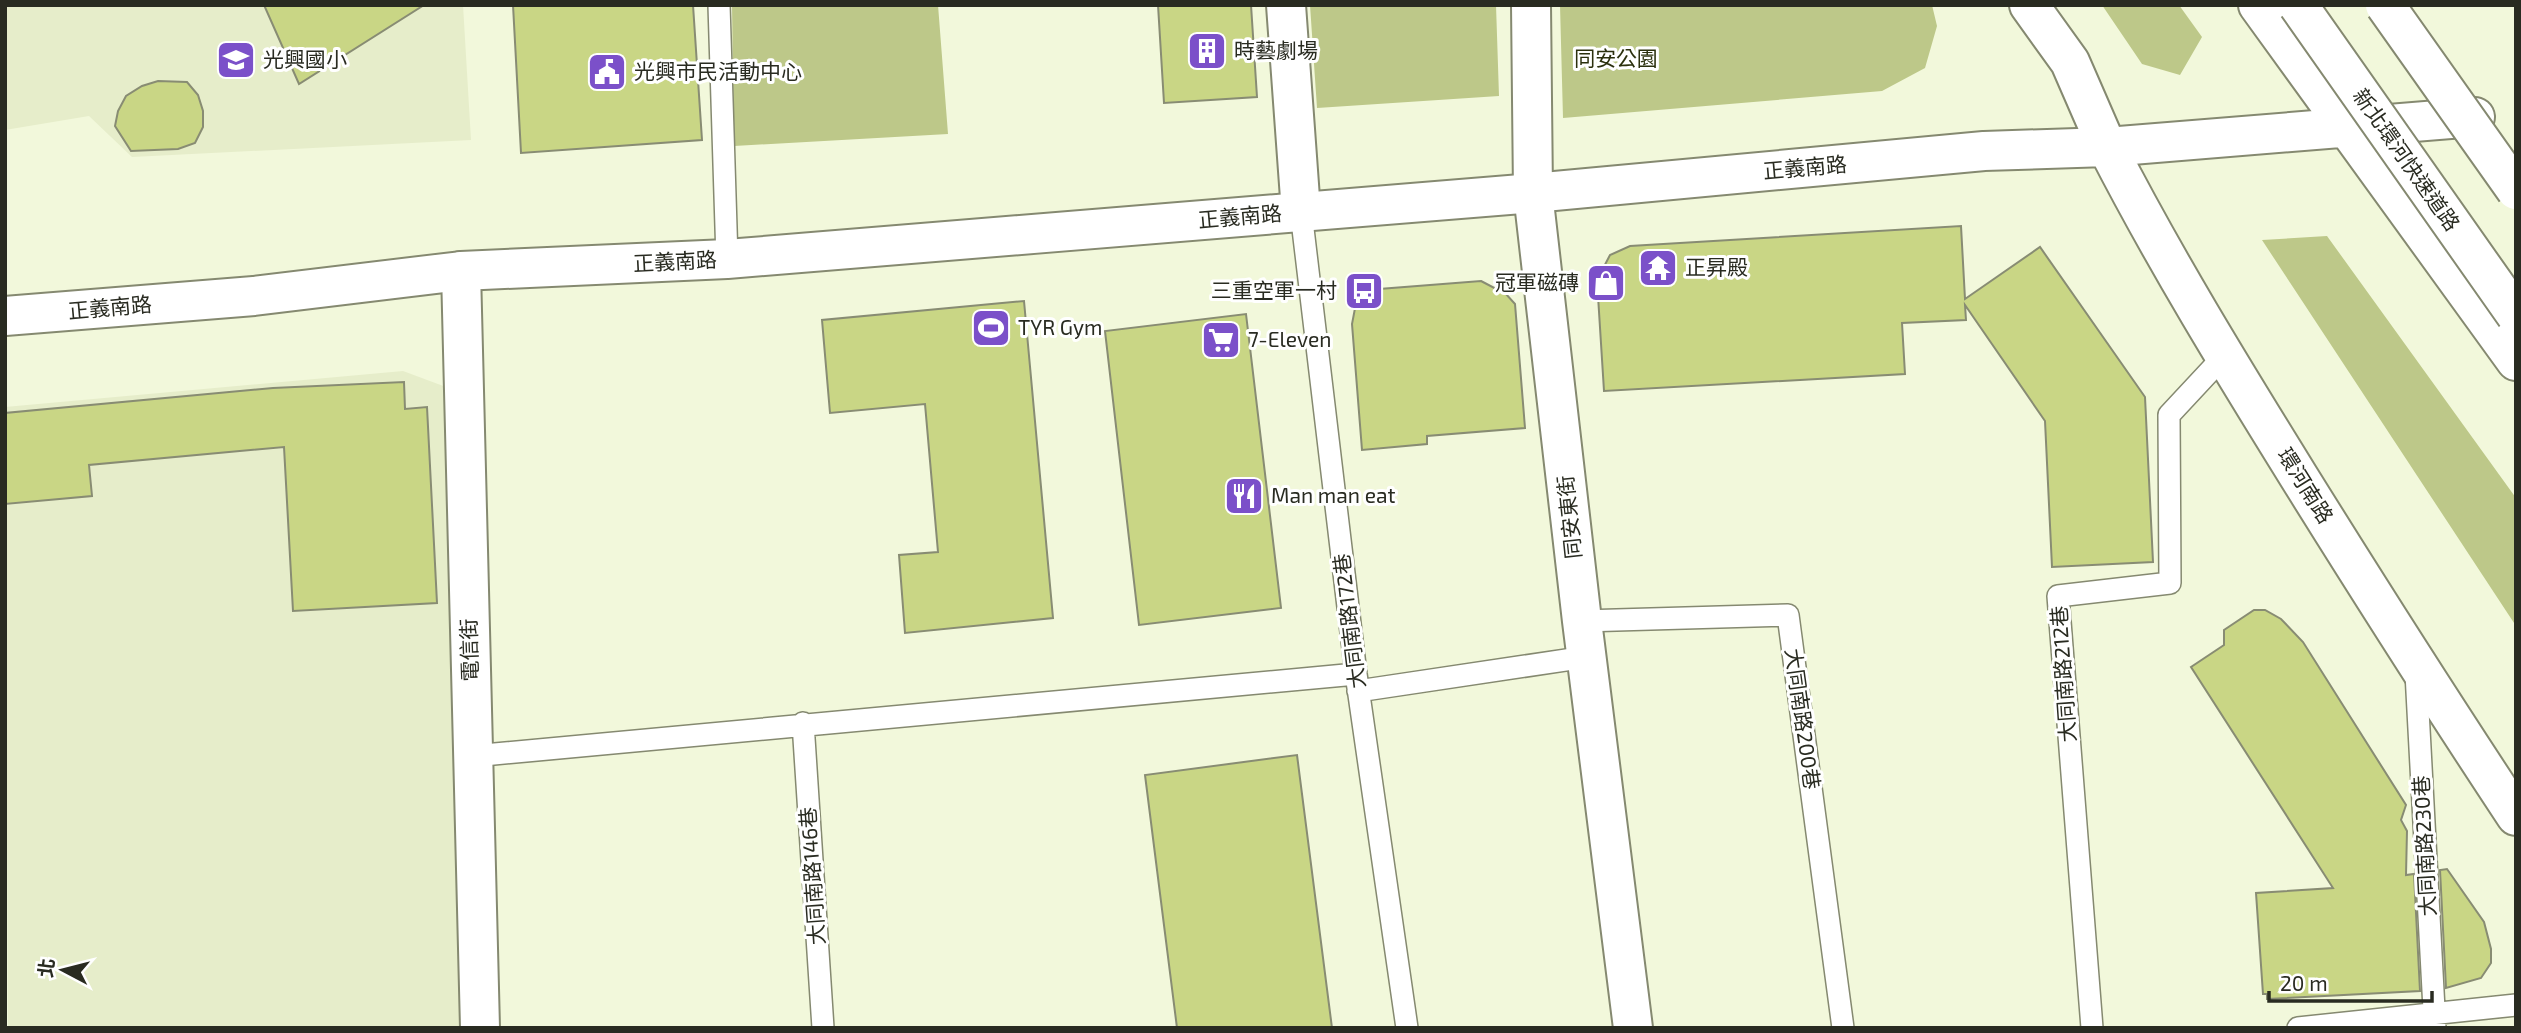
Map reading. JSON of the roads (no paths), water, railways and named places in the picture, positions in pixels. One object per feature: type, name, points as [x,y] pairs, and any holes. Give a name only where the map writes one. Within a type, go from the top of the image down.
[{"type":"main road","points":[[1286,5],[1301,212]]},
{"type":"main road","name":"同安東街","points":[[1531,5],[1533,193],[1584,639],[1633,1028]]},
{"type":"main road","name":"環河南路","points":[[2029,5],[2070,62],[2107,147],[2141,214],[2224,356],[2415,664],[2516,817]]},
{"type":"main road","points":[[2258,5],[2516,361]]},
{"type":"main road","name":"新北環河快速道路","points":[[2298,5],[2516,315]]},
{"type":"main road","points":[[2385,5],[2516,190]]},
{"type":"main road","points":[[2398,5],[2516,176]]},
{"type":"main road","name":"正義南路","points":[[5,316],[254,296],[461,271],[727,259],[1533,193],[1984,151],[2107,147],[2475,117]]},
{"type":"main road","name":"電信街","points":[[461,271],[480,1028]]},
{"type":"lane","points":[[719,5],[727,259]]},
{"type":"lane","name":"大同南路172巷","points":[[1301,212],[1357,683],[1407,1028]]},
{"type":"lane","name":"大同南路212巷","points":[[2092,1028],[2057,596],[2170,583],[2169,415],[2224,356]]},
{"type":"lane","name":"大同南路200巷","points":[[1584,639],[1788,615],[1843,1028]]},
{"type":"lane","points":[[473,756],[803,723],[1357,683],[1584,639]]},
{"type":"lane","name":"大同南路230巷","points":[[2415,664],[2435,1021]]},
{"type":"lane","name":"大同南路146巷","points":[[803,723],[822,1028]]},
{"type":"lane","points":[[2298,1028],[2435,1021],[2516,1005]]},
{"type":"place","name":"時藝劇場","points":[[1207,51]]},
{"type":"place","name":"光興國小","points":[[236,60]]},
{"type":"place","name":"光興市民活動中心","points":[[607,72]]},
{"type":"place","name":"正昇殿","points":[[1658,268]]},
{"type":"place","name":"冠軍磁磚","points":[[1606,283]]},
{"type":"place","name":"三重空軍一村","points":[[1364,291]]},
{"type":"place","name":"TYR Gym","points":[[991,328]]},
{"type":"place","name":"7-Eleven","points":[[1221,340]]},
{"type":"place","name":"Man man eat","points":[[1244,496]]},
{"type":"park label","name":"同安公園","points":[[1616,59]]}]
